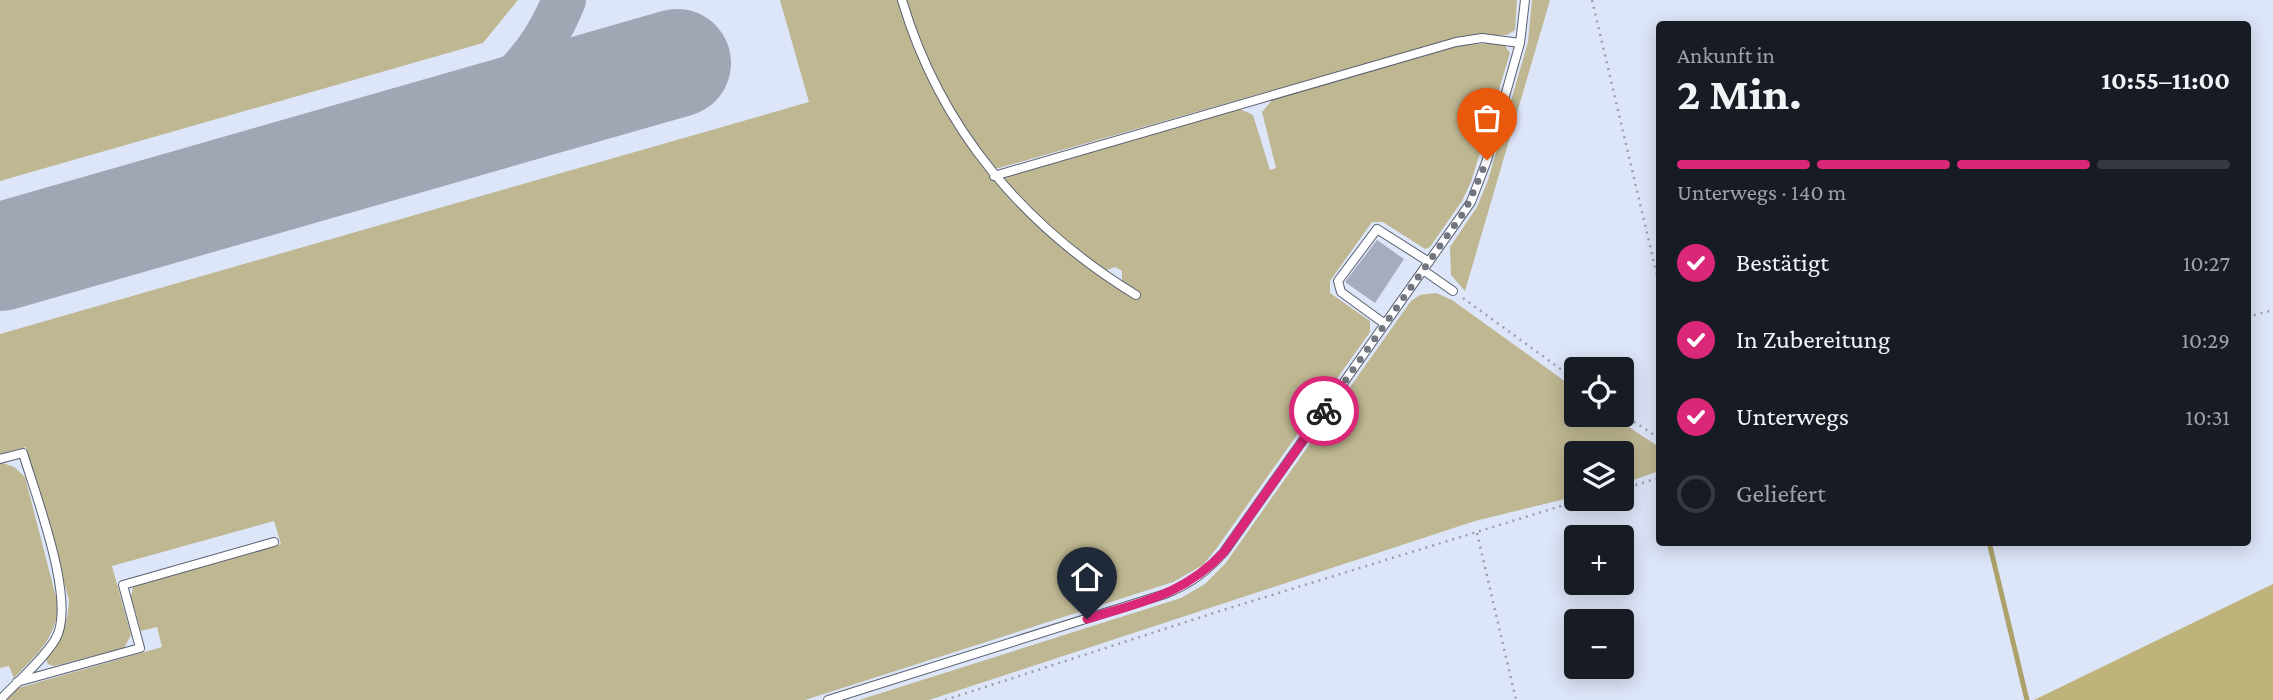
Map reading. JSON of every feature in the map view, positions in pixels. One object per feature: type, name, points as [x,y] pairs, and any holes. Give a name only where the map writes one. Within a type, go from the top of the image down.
[{"type":"lane","points":[[902,0],[937,88],[966,138],[994,176],[1026,212],[1063,245],[1136,295]]},
{"type":"lane","points":[[828,700],[1188,585],[1224,552],[1475,195],[1520,43],[1525,0]]},
{"type":"lane","points":[[994,176],[1456,42],[1482,38],[1520,43]]},
{"type":"lane","points":[[1385,324],[1338,289],[1338,281],[1374,231],[1379,229],[1429,262]]},
{"type":"lane","points":[[1423,270],[1453,291]]},
{"type":"lane","points":[[0,459],[23,453],[55,565],[64,607],[55,640],[1,700]]},
{"type":"lane","points":[[17,682],[140,648],[123,585],[274,542]]},
{"type":"path","points":[[1592,0],[1656,271]]},
{"type":"path","points":[[1453,291],[1564,372]]},
{"type":"path","points":[[2251,316],[2273,310]]},
{"type":"path","points":[[1634,422],[1656,436]]},
{"type":"path","points":[[1634,485],[1656,479]]},
{"type":"path","points":[[945,700],[1564,505]]},
{"type":"path","points":[[1476,531],[1516,700]]},
{"type":"shaded area","points":[[0,0],[518,0],[483,43],[0,181]]},
{"type":"shaded area","points":[[780,0],[899,0],[930,80],[969,147],[992,177],[1044,231],[1104,278],[1136,299],[1122,282],[1122,271],[1115,267],[1105,271],[1047,226],[1003,177],[1238,108],[1253,115],[1270,170],[1276,168],[1262,112],[1273,99],[1460,45],[1497,43],[1505,46],[1510,53],[1471,182],[1462,201],[1430,247],[1425,249],[1383,222],[1372,222],[1330,281],[1330,293],[1370,321],[1370,332],[1216,549],[1203,565],[1173,582],[805,700],[7,700],[18,688],[162,647],[157,627],[141,631],[131,597],[133,587],[281,544],[274,521],[112,566],[131,635],[124,648],[54,666],[48,664],[46,659],[60,638],[65,624],[69,600],[26,447],[0,454],[0,334],[809,102]]},
{"type":"shaded area","points":[[906,0],[1517,0],[1515,30],[1507,35],[1463,36],[994,168],[965,129],[942,88]]},
{"type":"shaded area","points":[[1532,0],[1550,0],[1465,291],[1451,275],[1450,247],[1477,207],[1488,180],[1528,42]]},
{"type":"shaded area","points":[[1436,293],[1452,300],[1564,381],[1564,427],[1629,427],[1656,445],[1656,472],[1634,480],[1634,441],[1564,441],[1564,499],[1475,521],[929,700],[859,700],[1181,598],[1205,584],[1225,564],[1411,301],[1420,295]]},
{"type":"shaded area","points":[[0,462],[14,467],[25,477],[58,605],[57,617],[49,637],[14,678],[9,666],[0,668]]},
{"type":"shaded area","points":[[2273,584],[2273,700],[2034,700]]},
{"type":"building","points":[[1377,240],[1404,259],[1375,303],[1345,282]]},
{"type":"waterway","points":[[1990,546],[2027,700]]},
{"type":"taxiway","points":[[443,130],[500,90],[529,61],[542,43],[564,0]]},
{"type":"runway","points":[[0,257],[677,63]]},
{"type":"way so far","points":[[1324,411],[1466,209],[1475,195],[1487,160]]},
{"type":"route","points":[[1087,619],[1188,585],[1208,570],[1224,552],[1324,411]]}]
